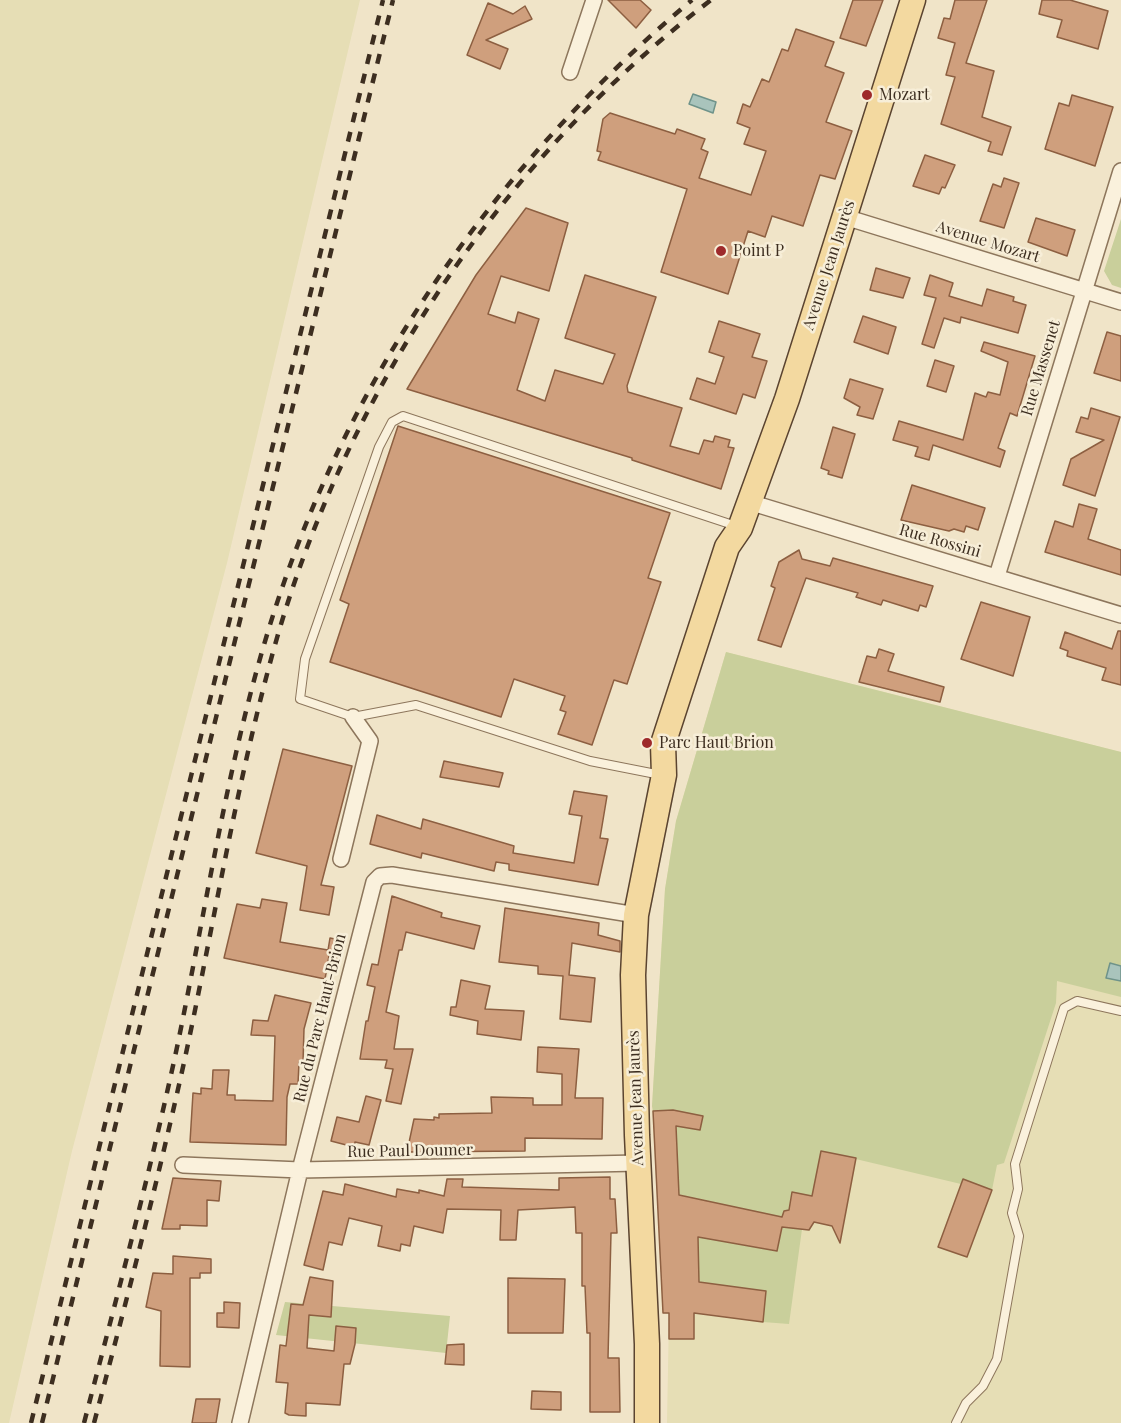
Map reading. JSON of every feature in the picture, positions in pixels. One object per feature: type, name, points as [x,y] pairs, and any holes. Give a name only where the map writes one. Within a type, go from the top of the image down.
[{"type":"main road","name":"Avenue Jean Jaurès","points":[[647,1423],[647,1344],[633,975],[636,915],[664,776],[678,748],[741,552],[740,528],[787,399],[913,0]]},
{"type":"street","points":[[570,72],[594,0]]},
{"type":"street","name":"Rue Massenet","points":[[997,576],[1121,171]]},
{"type":"street","name":"Avenue Mozart","points":[[845,217],[1121,302]]},
{"type":"street","name":"Rue Rossini","points":[[749,502],[1121,615]]},
{"type":"street","points":[[341,859],[370,741],[353,717]]},
{"type":"street","name":"Rue du Parc Haut-Brion","points":[[240,1423],[300,1170],[374,882],[380,876],[392,875],[636,915]]},
{"type":"street","name":"Rue Paul Doumer","points":[[183,1165],[300,1170],[639,1163]]},
{"type":"lane","points":[[664,776],[590,761],[416,705],[353,717],[300,699],[305,659],[379,447],[392,422],[403,416],[740,528]]},
{"type":"lane","points":[[956,1423],[966,1403],[983,1386],[997,1359],[1018,1236],[1012,1213],[1017,1189],[1015,1164],[1064,1008],[1077,1001],[1121,1011]]},
{"type":"shaded area","points":[[0,0],[360,0],[227,563],[72,1151],[9,1423],[0,1423]]},
{"type":"shaded area","points":[[726,652],[1121,752],[1121,1423],[667,1423],[669,1314],[663,1313],[652,1106],[665,889],[676,821]]},
{"type":"green space","points":[[1121,219],[1121,288],[1112,285],[1104,271]]},
{"type":"green space","points":[[726,652],[1121,752],[1121,997],[1057,981],[1056,1003],[1004,1163],[997,1165],[992,1190],[963,1179],[961,1184],[822,1151],[812,1196],[792,1192],[789,1210],[782,1217],[679,1196],[676,1126],[699,1130],[703,1116],[673,1110],[653,1111],[652,1106],[665,889],[676,821]]},
{"type":"green space","points":[[783,1222],[802,1229],[789,1324],[763,1322],[766,1291],[699,1282],[694,1226],[710,1239],[776,1251]]},
{"type":"green space","points":[[285,1302],[450,1316],[446,1353],[276,1335]]},
{"type":"water","points":[[693,94],[716,102],[713,113],[689,104]]},
{"type":"water","points":[[1110,963],[1121,966],[1121,981],[1106,978]]},
{"type":"building","points":[[608,0],[640,0],[651,10],[636,28]]},
{"type":"building","points":[[853,0],[883,0],[866,46],[840,38]]},
{"type":"building","points":[[955,0],[987,0],[966,63],[994,71],[982,117],[1011,127],[1002,155],[988,151],[991,142],[941,124],[955,77],[946,75],[955,43],[938,38],[944,18],[950,19]]},
{"type":"building","points":[[1042,0],[1070,0],[1108,11],[1098,49],[1057,37],[1062,20],[1039,14]]},
{"type":"building","points":[[488,3],[513,14],[525,6],[532,19],[486,40],[508,49],[500,69],[467,55]]},
{"type":"building","points":[[796,29],[834,42],[825,66],[844,73],[826,122],[852,131],[835,179],[820,175],[803,226],[772,216],[765,237],[748,231],[728,294],[661,272],[687,189],[598,160],[601,152],[597,151],[603,119],[610,113],[675,134],[677,129],[705,139],[701,149],[708,152],[699,178],[751,195],[766,151],[744,144],[750,128],[737,123],[743,104],[750,107],[762,79],[769,82],[782,49],[788,51]]},
{"type":"building","points":[[1072,95],[1113,107],[1095,166],[1045,149],[1059,103],[1069,106]]},
{"type":"building","points":[[925,155],[955,165],[945,188],[942,187],[939,194],[913,186]]},
{"type":"building","points":[[1004,178],[1019,183],[1004,228],[980,221],[993,184],[1001,187]]},
{"type":"building","points":[[526,208],[568,223],[549,291],[501,276],[488,314],[515,323],[518,312],[539,319],[517,390],[545,401],[555,370],[603,384],[615,354],[565,338],[585,275],[656,297],[627,386],[628,392],[682,408],[670,446],[699,454],[704,440],[713,442],[715,436],[730,440],[728,447],[734,448],[721,489],[632,460],[632,458],[407,389],[476,275]]},
{"type":"building","points":[[1036,218],[1075,230],[1067,256],[1028,242]]},
{"type":"building","points":[[876,268],[910,278],[903,298],[870,290]]},
{"type":"building","points":[[930,275],[953,283],[949,296],[982,306],[987,289],[1014,297],[1013,301],[1026,305],[1018,333],[961,317],[960,323],[944,318],[934,348],[922,344],[936,298],[924,295]]},
{"type":"building","points":[[863,316],[896,327],[888,354],[854,342]]},
{"type":"building","points":[[719,321],[760,334],[752,357],[767,361],[755,398],[743,394],[736,414],[690,399],[697,378],[715,384],[724,357],[709,352]]},
{"type":"building","points":[[1107,332],[1121,336],[1121,381],[1094,373]]},
{"type":"building","points":[[984,342],[1035,356],[1017,416],[1010,413],[998,448],[1005,451],[1000,467],[933,445],[929,460],[915,456],[918,447],[893,440],[899,421],[963,440],[975,393],[986,397],[988,392],[1000,395],[1008,362],[981,351]]},
{"type":"building","points":[[935,360],[954,366],[946,392],[927,386]]},
{"type":"building","points":[[850,379],[883,389],[873,419],[857,415],[860,407],[844,398]]},
{"type":"building","points":[[1091,408],[1120,417],[1095,496],[1063,485],[1071,459],[1104,440],[1076,432],[1081,417],[1088,419]]},
{"type":"building","points":[[398,426],[670,513],[648,578],[661,582],[627,684],[614,680],[592,745],[558,734],[566,712],[560,710],[565,696],[514,679],[501,717],[330,662],[349,604],[340,600]]},
{"type":"building","points":[[833,427],[855,434],[842,478],[828,474],[829,471],[821,468]]},
{"type":"building","points":[[912,485],[985,508],[978,530],[966,526],[964,532],[954,529],[949,531],[901,520]]},
{"type":"building","points":[[1079,504],[1097,509],[1088,539],[1121,550],[1121,575],[1045,552],[1055,521],[1073,527]]},
{"type":"building","points":[[799,550],[802,559],[830,566],[833,558],[933,586],[926,607],[920,605],[918,611],[883,600],[881,605],[856,597],[858,593],[806,578],[781,647],[758,640],[775,588],[771,586],[779,562]]},
{"type":"building","points":[[981,602],[1030,617],[1013,676],[961,659]]},
{"type":"building","points":[[1118,631],[1121,631],[1121,685],[1102,680],[1106,668],[1067,656],[1068,651],[1060,648],[1065,632],[1112,649]]},
{"type":"building","points":[[879,649],[894,654],[888,671],[944,687],[940,702],[859,682],[867,656],[876,658]]},
{"type":"building","points":[[283,749],[352,766],[321,885],[334,887],[329,915],[300,910],[307,866],[256,853]]},
{"type":"building","points":[[444,761],[503,773],[499,787],[440,777]]},
{"type":"building","points":[[574,791],[607,796],[600,838],[608,839],[598,885],[509,870],[509,864],[496,862],[494,871],[422,853],[421,858],[370,844],[377,815],[421,829],[423,819],[514,846],[513,853],[574,863],[582,816],[569,814]]},
{"type":"building","points":[[392,896],[442,913],[441,917],[480,926],[474,949],[406,932],[402,950],[399,950],[386,1012],[399,1016],[394,1049],[413,1049],[401,1104],[386,1101],[393,1069],[385,1068],[387,1060],[360,1059],[366,1021],[368,1021],[375,987],[367,985],[372,964],[378,965]]},
{"type":"building","points":[[262,899],[287,903],[280,942],[328,950],[330,938],[345,941],[340,959],[329,956],[325,979],[224,958],[237,904],[260,908]]},
{"type":"building","points":[[505,908],[599,923],[598,935],[620,941],[620,952],[572,943],[569,975],[595,978],[591,1022],[560,1019],[563,976],[538,974],[538,966],[499,962]]},
{"type":"building","points":[[461,980],[490,986],[485,1009],[524,1011],[521,1040],[477,1034],[478,1021],[450,1015],[451,1007],[456,1007]]},
{"type":"building","points":[[275,995],[311,1003],[304,1029],[303,1062],[299,1062],[298,1084],[290,1084],[287,1097],[286,1145],[190,1142],[193,1093],[201,1094],[201,1088],[212,1089],[213,1070],[229,1070],[227,1095],[235,1095],[235,1100],[273,1101],[275,1036],[251,1035],[253,1020],[268,1021]]},
{"type":"building","points":[[538,1047],[579,1049],[575,1098],[603,1098],[602,1139],[525,1138],[525,1151],[407,1152],[414,1119],[434,1120],[434,1117],[439,1118],[439,1114],[492,1113],[491,1097],[533,1098],[533,1105],[562,1105],[562,1074],[537,1072]]},
{"type":"building","points":[[366,1096],[381,1100],[369,1145],[355,1142],[354,1147],[331,1141],[337,1117],[359,1122]]},
{"type":"building","points":[[673,1110],[703,1116],[700,1130],[676,1126],[679,1195],[782,1217],[784,1211],[789,1210],[792,1192],[812,1196],[821,1151],[856,1158],[840,1243],[832,1226],[814,1222],[809,1230],[782,1227],[777,1251],[698,1237],[699,1282],[766,1291],[763,1322],[694,1313],[694,1339],[669,1339],[669,1313],[663,1313],[653,1111]]},
{"type":"building","points":[[610,1177],[610,1199],[615,1199],[617,1233],[611,1233],[608,1358],[619,1358],[620,1412],[590,1412],[590,1333],[587,1333],[585,1286],[582,1286],[582,1233],[576,1233],[575,1207],[518,1210],[516,1240],[500,1240],[501,1210],[447,1209],[443,1233],[414,1226],[410,1246],[401,1244],[400,1251],[378,1246],[382,1226],[349,1218],[342,1245],[329,1242],[323,1270],[304,1265],[323,1191],[343,1195],[345,1184],[396,1197],[397,1189],[419,1193],[419,1190],[444,1196],[447,1179],[463,1179],[462,1187],[559,1190],[559,1178]]},
{"type":"building","points":[[173,1178],[221,1181],[219,1201],[207,1200],[207,1226],[180,1225],[180,1229],[162,1229]]},
{"type":"building","points":[[963,1179],[992,1190],[967,1257],[938,1247]]},
{"type":"building","points":[[173,1256],[211,1259],[211,1273],[200,1273],[200,1278],[190,1278],[190,1367],[160,1366],[161,1311],[146,1307],[153,1273],[173,1274]]},
{"type":"building","points":[[310,1277],[333,1281],[331,1317],[309,1315],[307,1348],[334,1351],[336,1326],[356,1328],[355,1344],[350,1364],[344,1364],[340,1405],[306,1403],[306,1416],[289,1415],[285,1413],[288,1383],[276,1382],[280,1345],[286,1346],[291,1304],[303,1305]]},
{"type":"building","points":[[508,1278],[565,1279],[563,1333],[508,1333]]},
{"type":"building","points":[[224,1302],[240,1303],[239,1328],[217,1327],[217,1313],[224,1313]]},
{"type":"building","points":[[464,1344],[464,1365],[445,1364],[447,1345]]},
{"type":"building","points":[[532,1391],[561,1392],[561,1410],[531,1409]]},
{"type":"building","points":[[196,1399],[220,1399],[216,1423],[192,1423]]},
{"type":"railway","points":[[31,1423],[383,0]]},
{"type":"railway","points":[[42,1423],[393,0]]},
{"type":"railway","points":[[84,1423],[166,1099],[221,822],[247,707],[280,594],[313,508],[351,425],[395,345],[445,268],[499,196],[559,127],[623,61],[692,0]]},
{"type":"railway","points":[[94,1423],[175,1104],[260,702],[273,652],[303,558],[341,465],[387,376],[439,291],[498,210],[563,134],[634,64],[711,0]]},
{"type":"place","name":"Mozart","points":[[867,95]]},
{"type":"place","name":"Point P","points":[[721,251]]},
{"type":"place","name":"Parc Haut Brion","points":[[647,743]]}]
